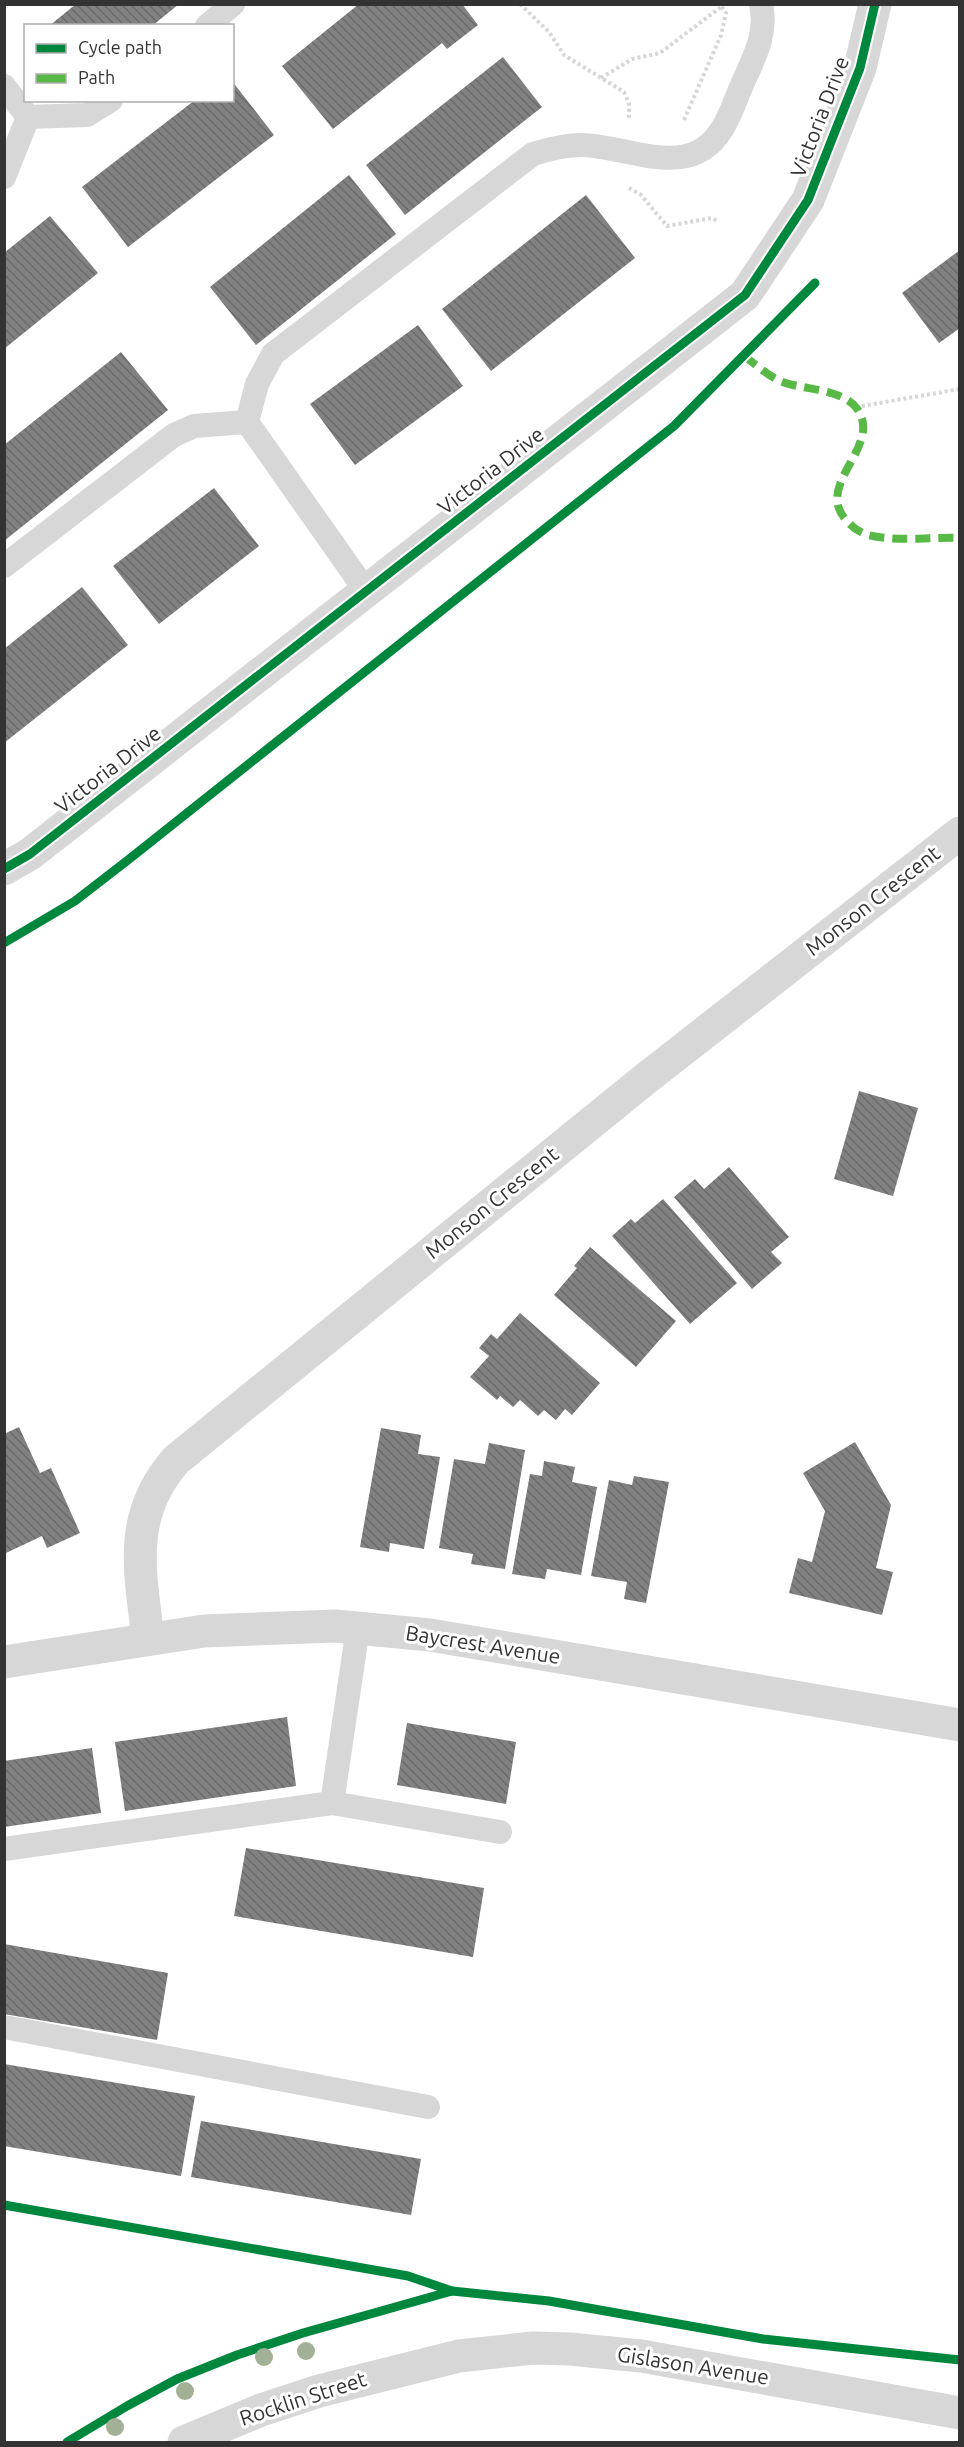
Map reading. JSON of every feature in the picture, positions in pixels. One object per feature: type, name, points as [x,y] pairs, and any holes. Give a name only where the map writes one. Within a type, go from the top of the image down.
[{"type":"street","name":"Victoria Drive","points":[[4,869],[30,854],[745,295],[808,200],[860,68],[875,4]]},
{"type":"street","name":"Monson Crescent","points":[[148,1638],[139,1565],[139,1542],[149,1499],[159,1479],[176,1460],[644,1080],[960,832]]},
{"type":"street","name":"Baycrest Avenue","points":[[4,1662],[204,1630],[263,1627],[358,1628],[430,1635],[960,1725]]},
{"type":"street","name":"Gislason Avenue","points":[[425,2363],[496,2350],[570,2349],[641,2356],[960,2413]]},
{"type":"street","name":"Rocklin Street","points":[[184,2442],[280,2404],[425,2363]]},
{"type":"lane","points":[[209,24],[234,4]]},
{"type":"lane","points":[[366,591],[247,422],[257,384],[273,354],[532,154],[557,146],[584,145],[664,159],[687,158],[708,146],[722,130],[762,40],[765,21],[761,4]]},
{"type":"lane","points":[[4,86],[28,117]]},
{"type":"lane","points":[[28,117],[87,116],[108,102]]},
{"type":"lane","points":[[4,177],[28,117]]},
{"type":"lane","points":[[4,566],[174,435],[194,426],[247,422]]},
{"type":"lane","points":[[332,1803],[358,1628]]},
{"type":"lane","points":[[4,1849],[332,1803],[500,1832]]},
{"type":"lane","points":[[4,2027],[428,2107]]},
{"type":"path","points":[[520,4],[549,32],[564,55],[624,92],[629,103],[629,122]]},
{"type":"path","points":[[601,78],[632,59],[660,53],[721,6],[726,13],[721,35],[681,125]]},
{"type":"path","points":[[626,187],[641,195],[668,226],[712,218],[719,222]]},
{"type":"path","points":[[856,407],[960,389]]},
{"type":"building","points":[[76,4],[179,4],[154,24],[51,24]]},
{"type":"building","points":[[359,4],[462,4],[478,25],[447,49],[442,43],[333,129],[282,66]]},
{"type":"building","points":[[503,57],[542,107],[405,215],[366,165]]},
{"type":"building","points":[[234,84],[274,135],[128,247],[82,187],[192,102],[234,102]]},
{"type":"building","points":[[349,175],[396,234],[256,345],[210,287]]},
{"type":"building","points":[[586,195],[635,258],[491,371],[442,309]]},
{"type":"building","points":[[50,216],[98,273],[4,349],[4,253]]},
{"type":"building","points":[[960,250],[960,328],[939,343],[902,293]]},
{"type":"building","points":[[418,325],[463,386],[355,465],[310,404]]},
{"type":"building","points":[[121,352],[168,410],[4,541],[4,445]]},
{"type":"building","points":[[214,488],[259,546],[159,624],[113,566]]},
{"type":"building","points":[[82,587],[128,645],[4,743],[4,649]]},
{"type":"building","points":[[859,1091],[918,1108],[893,1196],[834,1179]]},
{"type":"building","points":[[729,1167],[789,1237],[771,1252],[782,1263],[752,1289],[674,1197],[695,1179],[704,1189]]},
{"type":"building","points":[[663,1199],[737,1283],[690,1324],[612,1236],[631,1219],[635,1223]]},
{"type":"building","points":[[590,1247],[676,1321],[636,1367],[554,1295],[577,1268],[574,1266]]},
{"type":"building","points":[[520,1313],[600,1383],[572,1415],[565,1409],[556,1420],[544,1410],[538,1416],[520,1400],[513,1407],[500,1396],[497,1400],[470,1377],[489,1356],[479,1348],[491,1334],[497,1339]]},
{"type":"building","points":[[19,1427],[40,1473],[51,1468],[80,1533],[47,1548],[42,1536],[6,1553],[4,1434]]},
{"type":"building","points":[[381,1428],[421,1435],[418,1454],[440,1457],[424,1549],[390,1543],[389,1552],[360,1547]]},
{"type":"building","points":[[855,1442],[891,1505],[876,1568],[893,1572],[882,1615],[789,1593],[798,1558],[812,1562],[825,1511],[803,1473]]},
{"type":"building","points":[[489,1443],[525,1450],[505,1569],[471,1564],[473,1554],[439,1548],[454,1459],[485,1464]]},
{"type":"building","points":[[544,1461],[575,1467],[572,1482],[597,1487],[581,1575],[547,1569],[545,1579],[512,1574],[530,1474],[542,1476]]},
{"type":"building","points":[[634,1476],[669,1482],[646,1603],[624,1599],[627,1582],[591,1576],[609,1480],[632,1485]]},
{"type":"building","points":[[287,1717],[296,1786],[125,1811],[115,1742]]},
{"type":"building","points":[[407,1723],[516,1742],[506,1804],[397,1785]]},
{"type":"building","points":[[92,1748],[101,1813],[4,1827],[4,1761]]},
{"type":"building","points":[[246,1848],[484,1888],[473,1957],[234,1916]]},
{"type":"building","points":[[4,1944],[168,1973],[157,2040],[4,2014]]},
{"type":"building","points":[[4,2064],[195,2096],[181,2176],[4,2146]]},
{"type":"building","points":[[201,2121],[421,2159],[411,2215],[191,2177]]},
{"type":"marked path","points":[[744,356],[778,380],[832,393],[842,397],[858,410],[863,424],[862,438],[842,479],[838,493],[838,506],[853,527],[868,535],[879,537],[960,538]]},
{"type":"cycle path","points":[[4,869],[30,854],[745,295],[808,200],[860,68],[875,4]]},
{"type":"cycle path","points":[[4,943],[75,901],[674,426],[815,283]]},
{"type":"cycle path","points":[[4,2205],[408,2276],[452,2291]]},
{"type":"cycle path","points":[[67,2442],[177,2379],[237,2355],[303,2333],[452,2291],[549,2301],[763,2339],[960,2360]]}]
